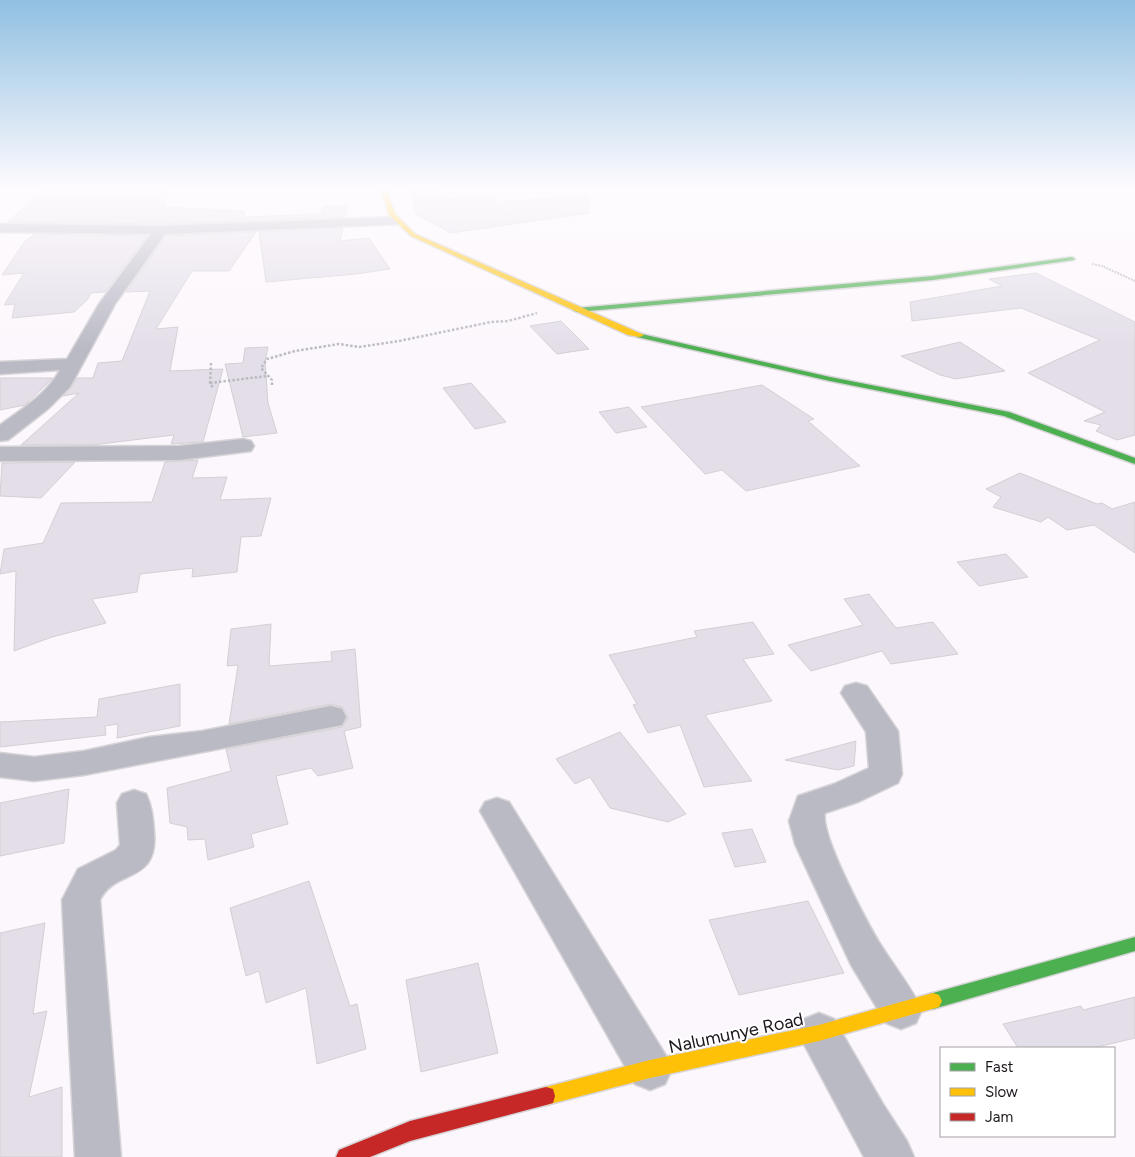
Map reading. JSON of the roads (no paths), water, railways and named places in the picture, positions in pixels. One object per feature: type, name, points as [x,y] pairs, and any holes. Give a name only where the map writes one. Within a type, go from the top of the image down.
[{"type":"street","points":[[0,435],[42,404],[63,384],[76,364],[107,304],[153,241]]},
{"type":"street","points":[[425,241],[514,279],[607,324],[649,338],[830,380],[1006,414],[1135,461]]},
{"type":"street","points":[[571,307],[932,278],[1072,259]]},
{"type":"street","points":[[0,368],[76,364]]},
{"type":"street","points":[[0,454],[179,453],[243,446]]},
{"type":"street","points":[[856,693],[882,731],[886,774],[846,793],[810,805],[806,821],[813,844],[865,953],[901,1010]]},
{"type":"street","points":[[0,765],[34,769],[84,763],[149,749],[202,742],[331,717]]},
{"type":"street","points":[[98,1157],[81,900],[91,880],[129,860],[138,850],[134,803]]},
{"type":"street","points":[[497,811],[650,1069]]},
{"type":"street","name":"Nalumunye Road","points":[[346,1157],[410,1130],[650,1069],[819,1033],[1135,944]]},
{"type":"street","points":[[819,1033],[867,1120],[890,1157]]}]
